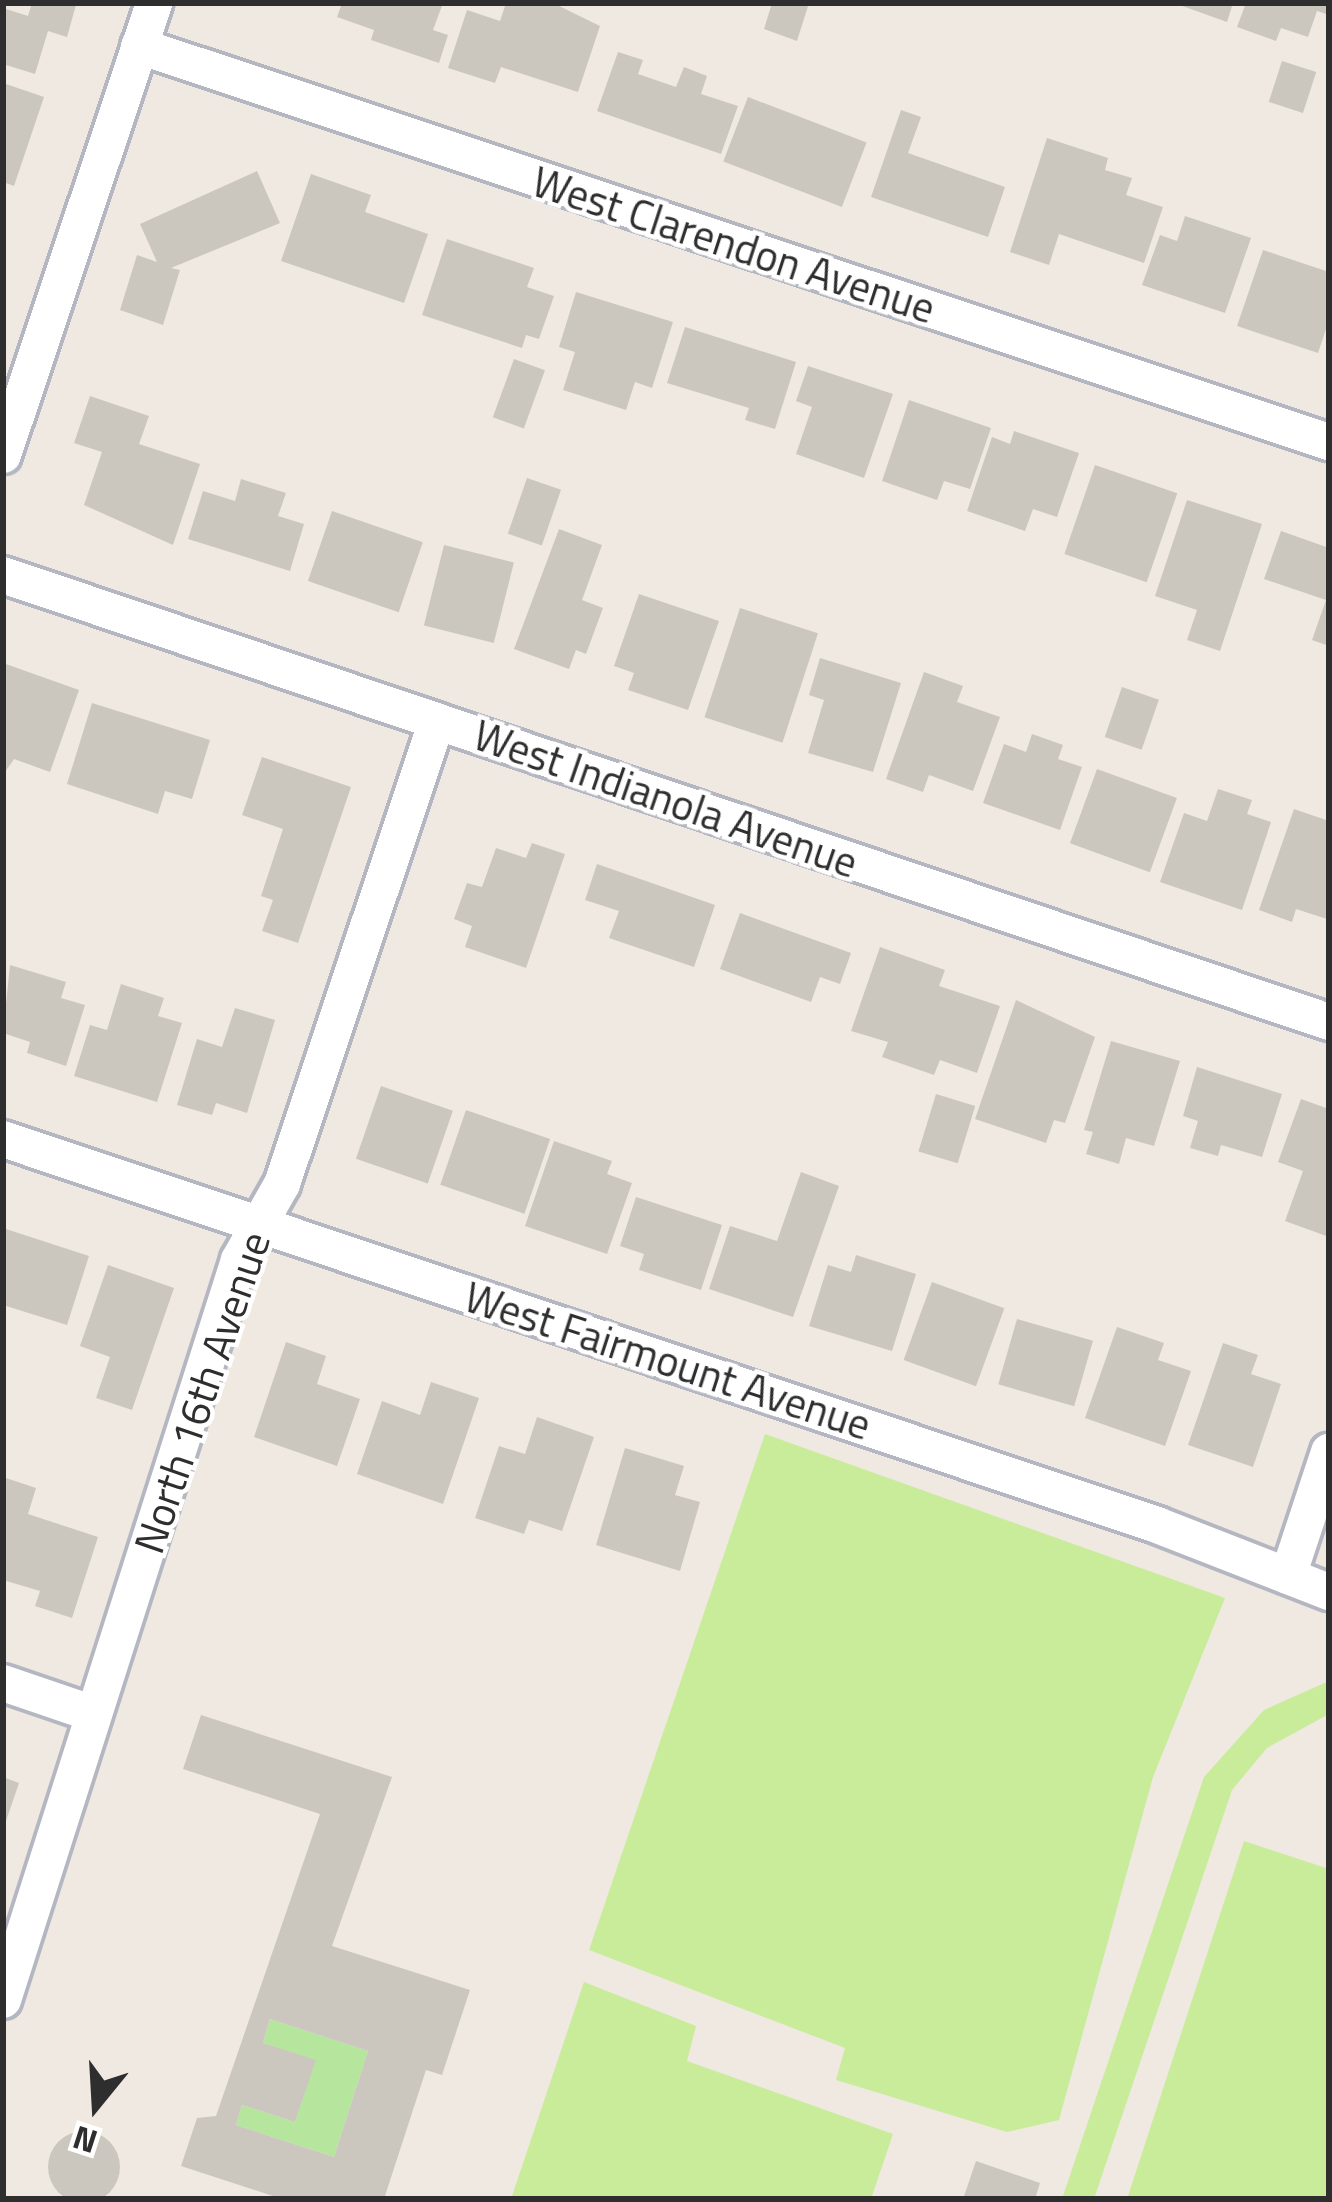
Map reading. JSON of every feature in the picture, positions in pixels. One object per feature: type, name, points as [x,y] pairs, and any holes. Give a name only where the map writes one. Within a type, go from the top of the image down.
[{"type":"street","points":[[3,455],[154,3]]},
{"type":"street","name":"West Clarendon Avenue","points":[[139,46],[1329,442]]},
{"type":"street","name":"West Indianola Avenue","points":[[3,575],[1329,1022]]},
{"type":"street","name":"North 16th Avenue","points":[[3,2000],[239,1260],[282,1184],[437,721]]},
{"type":"street","name":"West Fairmount Avenue","points":[[3,1139],[1091,1502],[1329,1592]]},
{"type":"street","points":[[1288,1576],[1329,1452]]},
{"type":"street","points":[[3,1683],[94,1714]]},
{"type":"green space","points":[[765,1434],[1225,1598],[1153,1777],[1059,2120],[1007,2132],[836,2080],[845,2048],[589,1950]]},
{"type":"green space","points":[[1329,1681],[1329,1714],[1267,1748],[1232,1790],[1094,2199],[1062,2199],[1204,1777],[1264,1710]]},
{"type":"green space","points":[[1244,1841],[1329,1869],[1329,2199],[1127,2199]]},
{"type":"green space","points":[[584,1982],[696,2026],[687,2061],[893,2134],[871,2199],[511,2199]]},
{"type":"green space","points":[[270,2019],[368,2051],[334,2157],[236,2125],[242,2105],[295,2122],[315,2061],[263,2043]]},
{"type":"building","points":[[32,3],[76,5],[67,37],[48,31],[35,74],[3,64],[3,8],[28,16]]},
{"type":"building","points":[[342,3],[443,3],[433,30],[448,35],[439,63],[371,40],[374,30],[337,17]]},
{"type":"building","points":[[506,3],[553,3],[600,26],[578,92],[501,67],[495,83],[448,68],[467,10],[500,21]]},
{"type":"building","points":[[772,3],[809,3],[797,41],[764,29]]},
{"type":"building","points":[[1174,3],[1233,3],[1227,22]]},
{"type":"building","points":[[1246,3],[1329,3],[1329,15],[1317,11],[1308,37],[1281,28],[1276,41],[1237,27]]},
{"type":"building","points":[[618,52],[643,60],[638,74],[676,87],[684,67],[707,76],[701,94],[738,106],[721,154],[597,111]]},
{"type":"building","points":[[1282,61],[1316,72],[1303,113],[1269,102]]},
{"type":"building","points":[[3,83],[44,97],[14,186],[3,182]]},
{"type":"building","points":[[748,97],[867,143],[842,207],[723,161]]},
{"type":"building","points":[[901,110],[921,117],[908,153],[1005,187],[988,237],[871,197]]},
{"type":"building","points":[[1047,138],[1108,158],[1105,170],[1132,178],[1126,195],[1163,207],[1144,263],[1059,234],[1049,265],[1010,252]]},
{"type":"building","points":[[257,171],[280,223],[171,268],[180,270],[163,325],[120,310],[137,255],[157,262],[140,224]]},
{"type":"building","points":[[311,174],[371,195],[365,212],[428,234],[404,303],[281,261]]},
{"type":"building","points":[[1185,216],[1251,238],[1225,313],[1142,285],[1160,235],[1177,241]]},
{"type":"building","points":[[447,239],[534,268],[527,287],[554,296],[539,339],[526,335],[522,348],[422,315]]},
{"type":"building","points":[[1263,250],[1329,272],[1329,320],[1318,353],[1237,326]]},
{"type":"building","points":[[576,292],[673,322],[652,388],[635,382],[626,410],[563,390],[575,352],[559,347]]},
{"type":"building","points":[[685,327],[796,362],[775,429],[745,420],[749,408],[667,383]]},
{"type":"building","points":[[514,359],[545,370],[524,429],[493,417]]},
{"type":"building","points":[[808,366],[893,394],[864,478],[796,454],[812,407],[796,401]]},
{"type":"building","points":[[90,396],[149,416],[139,444],[200,464],[173,545],[84,505],[102,452],[74,443]]},
{"type":"building","points":[[909,400],[991,428],[970,489],[944,481],[937,500],[882,481]]},
{"type":"building","points":[[1014,431],[1079,453],[1057,517],[1033,509],[1025,531],[967,511],[992,437],[1010,444]]},
{"type":"building","points":[[1095,465],[1177,493],[1147,582],[1064,554]]},
{"type":"building","points":[[527,478],[561,490],[542,546],[508,534]]},
{"type":"building","points":[[241,479],[286,493],[278,516],[304,524],[290,571],[188,539],[203,491],[235,501]]},
{"type":"building","points":[[1187,500],[1262,524],[1220,651],[1187,640],[1197,610],[1155,596]]},
{"type":"building","points":[[332,511],[423,542],[399,612],[308,581]]},
{"type":"building","points":[[559,529],[602,545],[582,600],[603,608],[586,654],[576,650],[569,669],[514,649]]},
{"type":"building","points":[[1281,531],[1329,548],[1329,646],[1312,640],[1326,600],[1264,579]]},
{"type":"building","points":[[444,545],[514,562],[494,643],[424,626]]},
{"type":"building","points":[[639,594],[719,621],[688,710],[628,690],[634,673],[614,666]]},
{"type":"building","points":[[740,608],[818,633],[782,743],[704,717]]},
{"type":"building","points":[[820,658],[901,683],[873,772],[808,753],[824,700],[809,695]]},
{"type":"building","points":[[3,663],[79,690],[50,772],[14,759],[3,775]]},
{"type":"building","points":[[924,672],[963,686],[957,702],[1000,717],[973,791],[929,775],[923,792],[886,779]]},
{"type":"building","points":[[1122,687],[1159,700],[1142,750],[1105,737]]},
{"type":"building","points":[[92,703],[210,740],[192,799],[165,791],[158,814],[67,784]]},
{"type":"building","points":[[1032,734],[1063,745],[1058,759],[1082,767],[1060,830],[983,803],[1004,744],[1026,752]]},
{"type":"building","points":[[262,757],[351,787],[298,943],[262,931],[273,900],[261,896],[283,829],[242,815]]},
{"type":"building","points":[[1097,769],[1177,798],[1150,872],[1070,843]]},
{"type":"building","points":[[1218,789],[1252,800],[1247,814],[1271,822],[1242,910],[1160,882],[1184,813],[1207,821]]},
{"type":"building","points":[[1294,809],[1329,821],[1327,919],[1296,909],[1292,922],[1259,910]]},
{"type":"building","points":[[532,843],[565,854],[526,968],[465,947],[472,926],[454,919],[467,883],[482,887],[496,848],[526,858]]},
{"type":"building","points":[[597,864],[715,905],[694,967],[609,938],[619,911],[585,900]]},
{"type":"building","points":[[740,913],[851,953],[840,984],[820,977],[811,1002],[720,969]]},
{"type":"building","points":[[880,947],[945,970],[939,986],[1000,1006],[977,1073],[940,1060],[934,1075],[882,1057],[888,1042],[851,1031]]},
{"type":"building","points":[[10,965],[66,982],[61,998],[85,1005],[66,1066],[27,1053],[30,1042],[3,1033]]},
{"type":"building","points":[[121,984],[164,998],[158,1016],[182,1023],[157,1102],[74,1076],[90,1025],[107,1030]]},
{"type":"building","points":[[1016,1000],[1095,1037],[1065,1123],[1054,1120],[1046,1143],[975,1119]]},
{"type":"building","points":[[235,1008],[275,1020],[247,1113],[216,1103],[212,1115],[177,1105],[197,1039],[222,1047]]},
{"type":"building","points":[[1111,1041],[1180,1061],[1154,1146],[1126,1138],[1119,1164],[1086,1154],[1093,1132],[1084,1130]]},
{"type":"building","points":[[1197,1067],[1282,1094],[1262,1157],[1221,1145],[1218,1156],[1190,1148],[1198,1121],[1183,1116]]},
{"type":"building","points":[[381,1086],[453,1111],[428,1184],[356,1159]]},
{"type":"building","points":[[936,1094],[975,1106],[958,1163],[918,1151]]},
{"type":"building","points":[[1301,1099],[1329,1109],[1329,1237],[1285,1221],[1303,1171],[1278,1162]]},
{"type":"building","points":[[466,1110],[550,1139],[524,1214],[440,1185]]},
{"type":"building","points":[[554,1141],[612,1161],[607,1174],[632,1183],[607,1254],[525,1226]]},
{"type":"building","points":[[801,1172],[839,1186],[793,1317],[709,1289],[730,1226],[777,1241]]},
{"type":"building","points":[[636,1197],[722,1225],[701,1290],[639,1270],[644,1254],[620,1246]]},
{"type":"building","points":[[6,1229],[89,1256],[67,1325],[3,1305]]},
{"type":"building","points":[[856,1255],[916,1274],[892,1351],[809,1326],[828,1265],[851,1272]]},
{"type":"building","points":[[108,1265],[174,1288],[132,1410],[96,1398],[110,1357],[80,1346]]},
{"type":"building","points":[[932,1282],[1004,1308],[976,1386],[904,1360]]},
{"type":"building","points":[[1017,1319],[1093,1341],[1074,1406],[998,1384]]},
{"type":"building","points":[[1117,1327],[1164,1343],[1158,1360],[1191,1371],[1165,1446],[1085,1418]]},
{"type":"building","points":[[286,1342],[326,1356],[317,1384],[360,1399],[337,1466],[254,1437]]},
{"type":"building","points":[[1223,1343],[1258,1355],[1251,1374],[1281,1384],[1253,1467],[1188,1445]]},
{"type":"building","points":[[431,1382],[479,1398],[443,1504],[357,1474],[382,1401],[420,1415]]},
{"type":"building","points":[[537,1417],[594,1437],[562,1531],[529,1520],[524,1534],[475,1518],[499,1446],[525,1454]]},
{"type":"building","points":[[625,1448],[684,1466],[675,1495],[700,1502],[680,1571],[596,1545]]},
{"type":"building","points":[[3,1477],[36,1488],[28,1514],[98,1537],[72,1618],[35,1606],[40,1591],[3,1580]]},
{"type":"building","points":[[201,1715],[392,1777],[332,1946],[470,1990],[442,2075],[426,2070],[384,2199],[282,2199],[181,2166],[197,2118],[216,2116],[320,1814],[183,1769]],"holes":[[[270,2019],[368,2051],[334,2157],[236,2125],[242,2105],[295,2122],[316,2060],[263,2043]]]},
{"type":"building","points":[[3,1777],[19,1783],[4,1827],[3,1827]]},
{"type":"building","points":[[84,2131],[109,2142],[120,2167],[109,2192],[84,2203],[59,2192],[48,2167],[59,2142]]},
{"type":"building","points":[[976,2161],[1040,2183],[1035,2199],[963,2199]]}]
